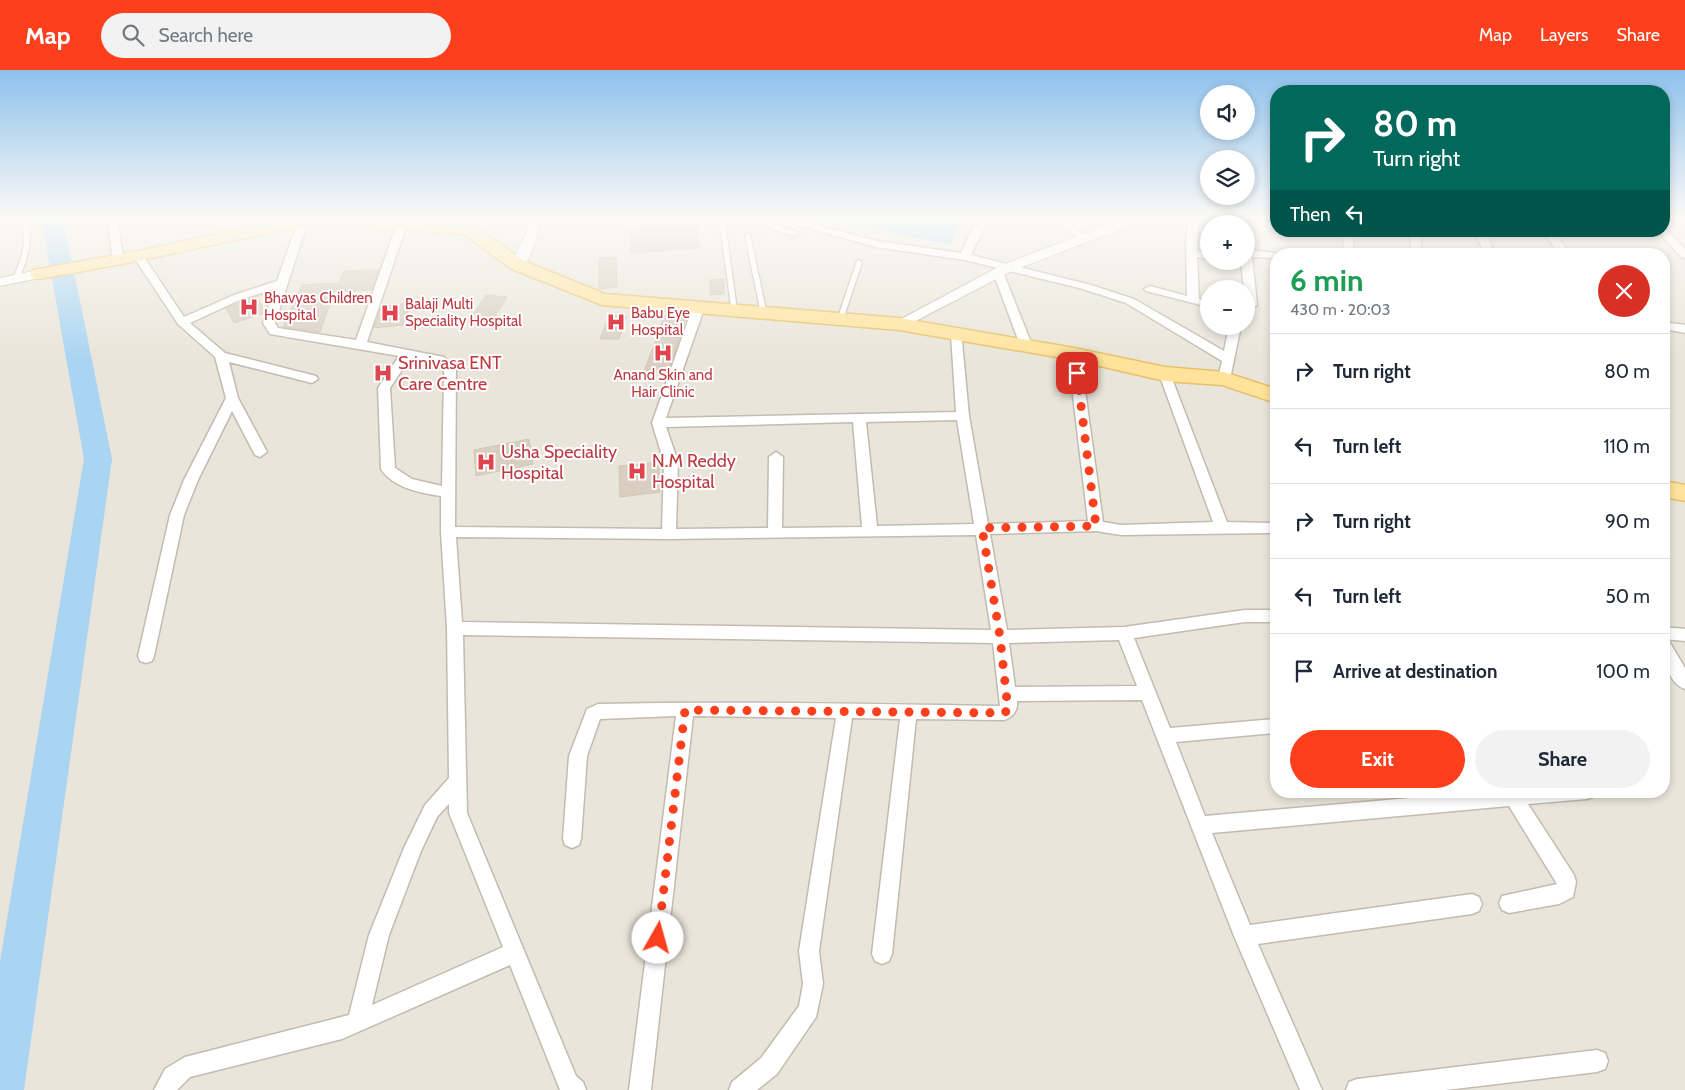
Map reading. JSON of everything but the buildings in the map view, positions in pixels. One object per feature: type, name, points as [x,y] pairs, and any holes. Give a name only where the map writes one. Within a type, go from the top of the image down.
[{"type":"main road","points":[[39,274],[87,265]]},
{"type":"main road","points":[[518,265],[602,299],[763,310],[899,324],[1074,354],[1165,374],[1224,379],[1270,394]]},
{"type":"main road","points":[[1670,490],[1685,493]]},
{"type":"street","points":[[144,265],[182,322],[221,356],[312,379]]},
{"type":"street","points":[[289,265],[269,323],[274,331],[360,344],[440,360],[450,369],[448,532],[455,628],[458,813],[568,1084],[575,1090]]},
{"type":"street","points":[[360,344],[395,265]]},
{"type":"street","points":[[987,265],[1003,270],[1087,287],[1130,301],[1228,359]]},
{"type":"street","points":[[899,324],[1003,270],[1017,265]]},
{"type":"street","points":[[1192,265],[1193,301]]},
{"type":"street","points":[[1003,270],[1026,345]]},
{"type":"street","points":[[0,282],[39,274]]},
{"type":"street","points":[[182,322],[238,297],[283,283]]},
{"type":"street","points":[[1150,289],[1200,302]]},
{"type":"street","points":[[669,534],[671,462],[658,423],[699,306]]},
{"type":"street","points":[[1670,327],[1685,329]]},
{"type":"street","points":[[572,839],[578,756],[592,714],[598,712],[910,710],[1004,713],[1010,707],[963,416],[957,334]]},
{"type":"street","points":[[1224,379],[1233,335]]},
{"type":"street","points":[[407,353],[384,388],[388,469],[398,478],[429,490],[448,491]]},
{"type":"street","points":[[1074,354],[1096,526]]},
{"type":"street","points":[[221,356],[232,398],[260,452]]},
{"type":"street","points":[[1165,374],[1222,527]]},
{"type":"street","points":[[146,656],[177,515],[191,480],[232,398]]},
{"type":"street","points":[[658,423],[963,416]]},
{"type":"street","points":[[859,418],[870,532]]},
{"type":"street","points":[[775,533],[776,457]]},
{"type":"street","points":[[448,532],[669,534],[870,532],[1096,526],[1120,530],[1222,527],[1270,528]]},
{"type":"street","points":[[455,628],[628,634],[1000,637],[1124,633],[1245,616],[1270,616]]},
{"type":"street","points":[[1124,633],[1244,936],[1311,1090]]},
{"type":"street","points":[[1670,634],[1685,635]]},
{"type":"street","points":[[1670,658],[1685,682]]},
{"type":"street","points":[[1008,694],[1148,693]]},
{"type":"street","points":[[640,1090],[685,710]]},
{"type":"street","points":[[882,954],[910,710]]},
{"type":"street","points":[[740,1090],[769,1066],[809,1010],[813,984],[810,952],[845,711]]},
{"type":"street","points":[[1164,736],[1270,727]]},
{"type":"street","points":[[358,1022],[379,936],[413,848],[431,811],[458,780]]},
{"type":"street","points":[[1200,825],[1471,798]]},
{"type":"street","points":[[1509,903],[1558,894],[1566,890],[1567,882],[1514,798]]},
{"type":"street","points":[[1244,936],[1472,904]]},
{"type":"street","points":[[165,1090],[173,1077],[185,1068],[342,1029],[513,952]]},
{"type":"street","points":[[1356,1090],[1597,1061]]},
{"type":"lane","points":[[16,278],[21,265]]},
{"type":"lane","points":[[728,265],[734,308]]},
{"type":"lane","points":[[754,265],[763,310]]},
{"type":"lane","points":[[841,317],[858,265]]},
{"type":"shaded area","points":[[0,265],[1200,265],[1200,270],[1255,270],[1255,265],[1270,265],[1270,798],[1670,798],[1670,265],[1685,265],[1685,1090],[0,1090]]},
{"type":"waterway","points":[[1,1090],[98,459],[61,265]]},
{"type":"place","name":"Bhavyas Children Hospital","points":[[249,307]]},
{"type":"place","name":"Balaji Multi Speciality Hospital","points":[[390,313]]},
{"type":"place","name":"Babu Eye Hospital","points":[[616,322]]},
{"type":"place","name":"Anand Skin and Hair Clinic","points":[[663,353]]},
{"type":"place","name":"Srinivasa ENT Care Centre","points":[[383,373]]},
{"type":"place","name":"Usha Speciality Hospital","points":[[486,462]]},
{"type":"place","name":"N.M Reddy Hospital","points":[[637,471]]},
{"type":"route","points":[[658,938],[685,710],[910,710],[1004,713],[1008,710],[1010,707],[982,528],[1096,526],[1077,373]]}]
